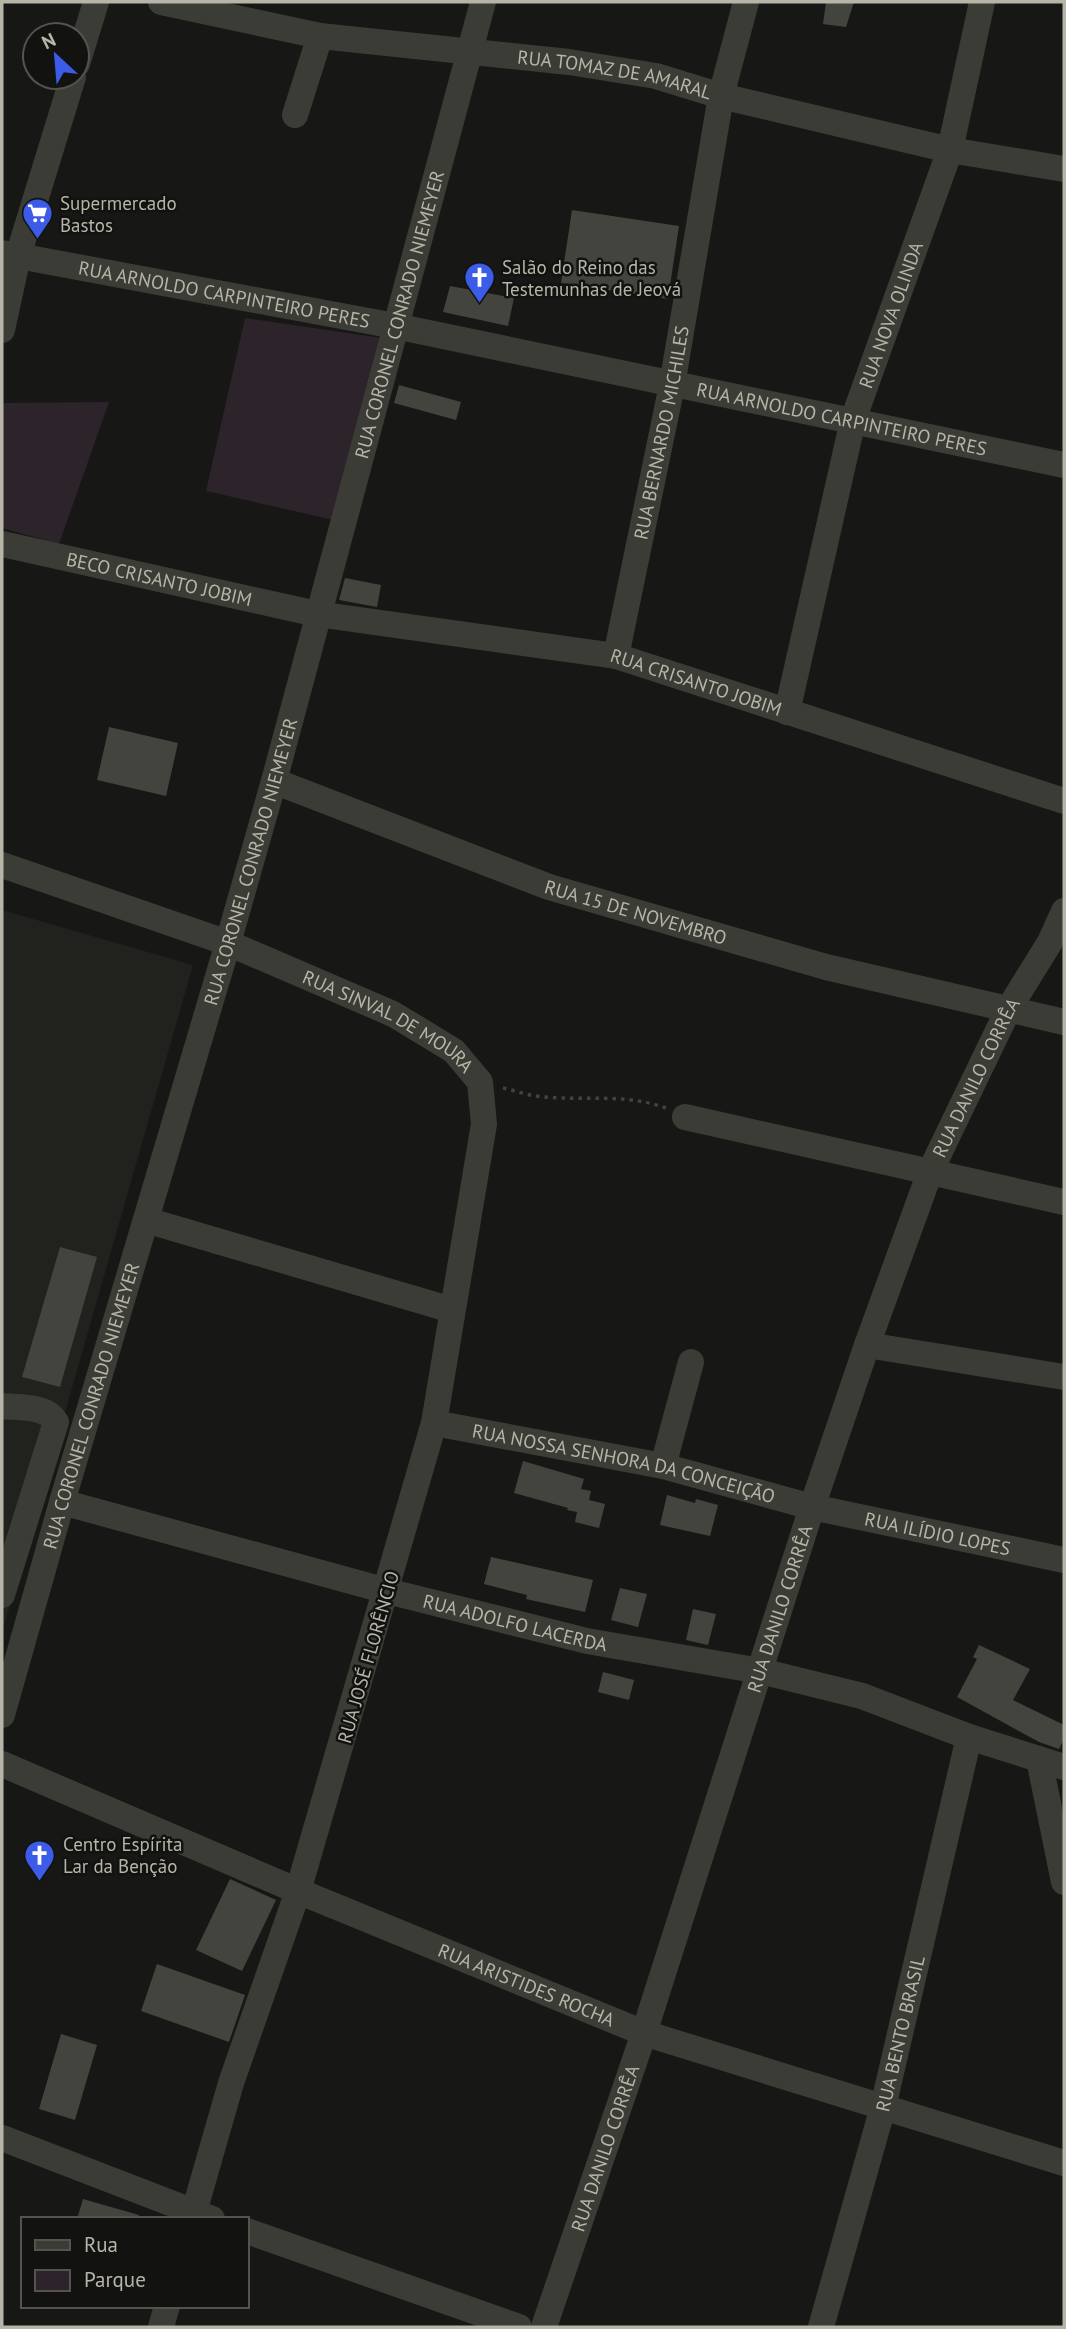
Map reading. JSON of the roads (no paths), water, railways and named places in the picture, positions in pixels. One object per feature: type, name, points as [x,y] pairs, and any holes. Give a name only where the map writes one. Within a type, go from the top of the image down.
[{"type":"street","points":[[90,21],[96,2]]},
{"type":"street","name":"RUA TOMAZ DE AMARAL","points":[[161,2],[320,36],[569,62],[656,76],[721,96],[950,150],[1064,169]]},
{"type":"street","name":"RUA CORONEL CONRADO NIEMEYER","points":[[2,1715],[61,1502],[274,781],[483,2]]},
{"type":"street","name":"RUA BERNARDO MICHILES","points":[[616,656],[672,385],[721,96],[746,2]]},
{"type":"street","name":"RUA NOVA OLINDA","points":[[788,712],[853,420],[950,150],[982,2]]},
{"type":"street","points":[[295,115],[320,36]]},
{"type":"street","points":[[2,330],[10,255],[68,91]]},
{"type":"street","name":"RUA ARNOLDO CARPINTEIRO PERES","points":[[10,255],[395,326],[1064,466]]},
{"type":"street","name":"BECO CRISANTO JOBIM","points":[[2,544],[317,614]]},
{"type":"street","name":"RUA CRISANTO JOBIM","points":[[317,614],[616,656],[1064,801]]},
{"type":"street","name":"RUA 15 DE NOVEMBRO","points":[[274,781],[549,887],[826,967],[1064,1022]]},
{"type":"street","name":"RUA SINVAL DE MOURA","points":[[2,865],[228,943],[393,1014],[454,1051],[480,1082]]},
{"type":"street","name":"RUA DANILO CORRÊA","points":[[544,2327],[643,2033],[812,1507],[930,1172],[1008,1010],[1050,942],[1064,911]]},
{"type":"street","name":"RUA JOSÉ FLORÊNCIO","points":[[199,2217],[231,2083],[298,1891],[434,1423],[484,1124],[480,1082]]},
{"type":"street","points":[[685,1117],[1064,1202]]},
{"type":"street","points":[[146,1220],[452,1310]]},
{"type":"street","points":[[867,1345],[1064,1377]]},
{"type":"street","points":[[663,1466],[691,1362]]},
{"type":"street","points":[[2,1406],[44,1411],[52,1415],[56,1422],[2,1595]]},
{"type":"street","name":"RUA NOSSA SENHORA DA CONCEIÇÃO","points":[[434,1423],[663,1466],[812,1507]]},
{"type":"street","name":"RUA ADOLFO LACERDA","points":[[61,1502],[387,1591],[587,1641],[760,1671],[862,1696],[969,1737],[1064,1767]]},
{"type":"street","name":"RUA ILÍDIO LOPES","points":[[812,1507],[1064,1560]]},
{"type":"street","name":"RUA BENTO BRASIL","points":[[821,2327],[883,2106],[969,1737]]},
{"type":"street","points":[[1039,1759],[1064,1882]]},
{"type":"street","name":"RUA ARISTIDES ROCHA","points":[[2,1764],[298,1891],[643,2033],[1064,2163]]},
{"type":"street","points":[[2,2138],[199,2217]]},
{"type":"street","points":[[248,2231],[519,2327]]},
{"type":"street","points":[[160,2327],[166,2308]]},
{"type":"place","name":"Supermercado Bastos","points":[[37,241]]},
{"type":"place","name":"Salão do Reino das Testemunhas de Jeová","points":[[479,305]]},
{"type":"place","name":"Centro Espírita Lar da Benção","points":[[40,1882]]}]
